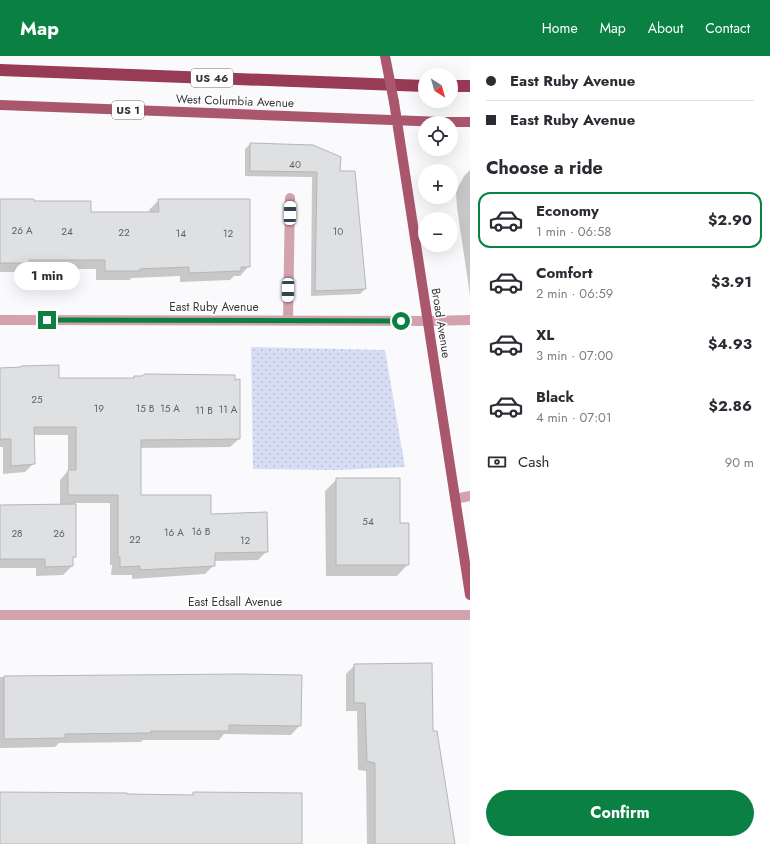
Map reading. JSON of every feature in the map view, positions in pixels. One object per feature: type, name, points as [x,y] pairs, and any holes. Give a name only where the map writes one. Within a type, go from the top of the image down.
[{"type":"highway","name":"US 46","points":[[0,70],[418,86]]},
{"type":"highway","points":[[458,86],[470,86]]},
{"type":"main road","name":"Broad Avenue","points":[[385,56],[397,120],[470,595]]},
{"type":"main road","name":"West Columbia Avenue","points":[[0,105],[470,122]]},
{"type":"street","points":[[288,321],[290,198]]},
{"type":"street","name":"East Ruby Avenue","points":[[0,320],[470,320]]},
{"type":"street","points":[[455,499],[470,496]]},
{"type":"street","name":"East Edsall Avenue","points":[[0,615],[470,615]]},
{"type":"shaded area","points":[[251,347],[385,350],[405,467],[336,470],[253,469]]},
{"type":"building","points":[[250,143],[313,145],[341,157],[340,171],[355,171],[366,289],[315,291],[317,172],[250,171]]},
{"type":"building","points":[[0,199],[34,199],[34,201],[91,201],[91,212],[159,212],[158,199],[250,199],[250,267],[241,267],[241,271],[189,273],[189,267],[140,269],[140,271],[105,271],[105,260],[29,260],[29,263],[0,263]]},
{"type":"building","points":[[59,365],[59,378],[134,378],[134,376],[142,376],[145,374],[235,375],[235,380],[240,379],[240,439],[141,440],[141,495],[211,495],[211,514],[267,512],[268,552],[215,553],[215,566],[140,570],[140,566],[120,567],[120,557],[118,557],[118,495],[68,495],[68,470],[76,470],[76,427],[34,427],[35,464],[11,466],[11,439],[0,439],[0,368]]},
{"type":"building","points":[[336,478],[400,478],[400,523],[409,523],[409,565],[336,565]]},
{"type":"building","points":[[76,504],[76,557],[73,557],[73,566],[45,567],[45,559],[0,559],[0,505]]},
{"type":"building","points":[[432,663],[433,731],[437,731],[455,844],[375,844],[375,763],[367,761],[365,703],[354,703],[354,664]]},
{"type":"building","points":[[242,674],[302,675],[301,726],[229,725],[229,731],[151,731],[151,733],[65,734],[65,738],[4,739],[4,676]]},
{"type":"building","points":[[0,792],[193,795],[193,792],[302,793],[302,844],[0,844]]},
{"type":"route","points":[[47,320],[401,321]]}]
